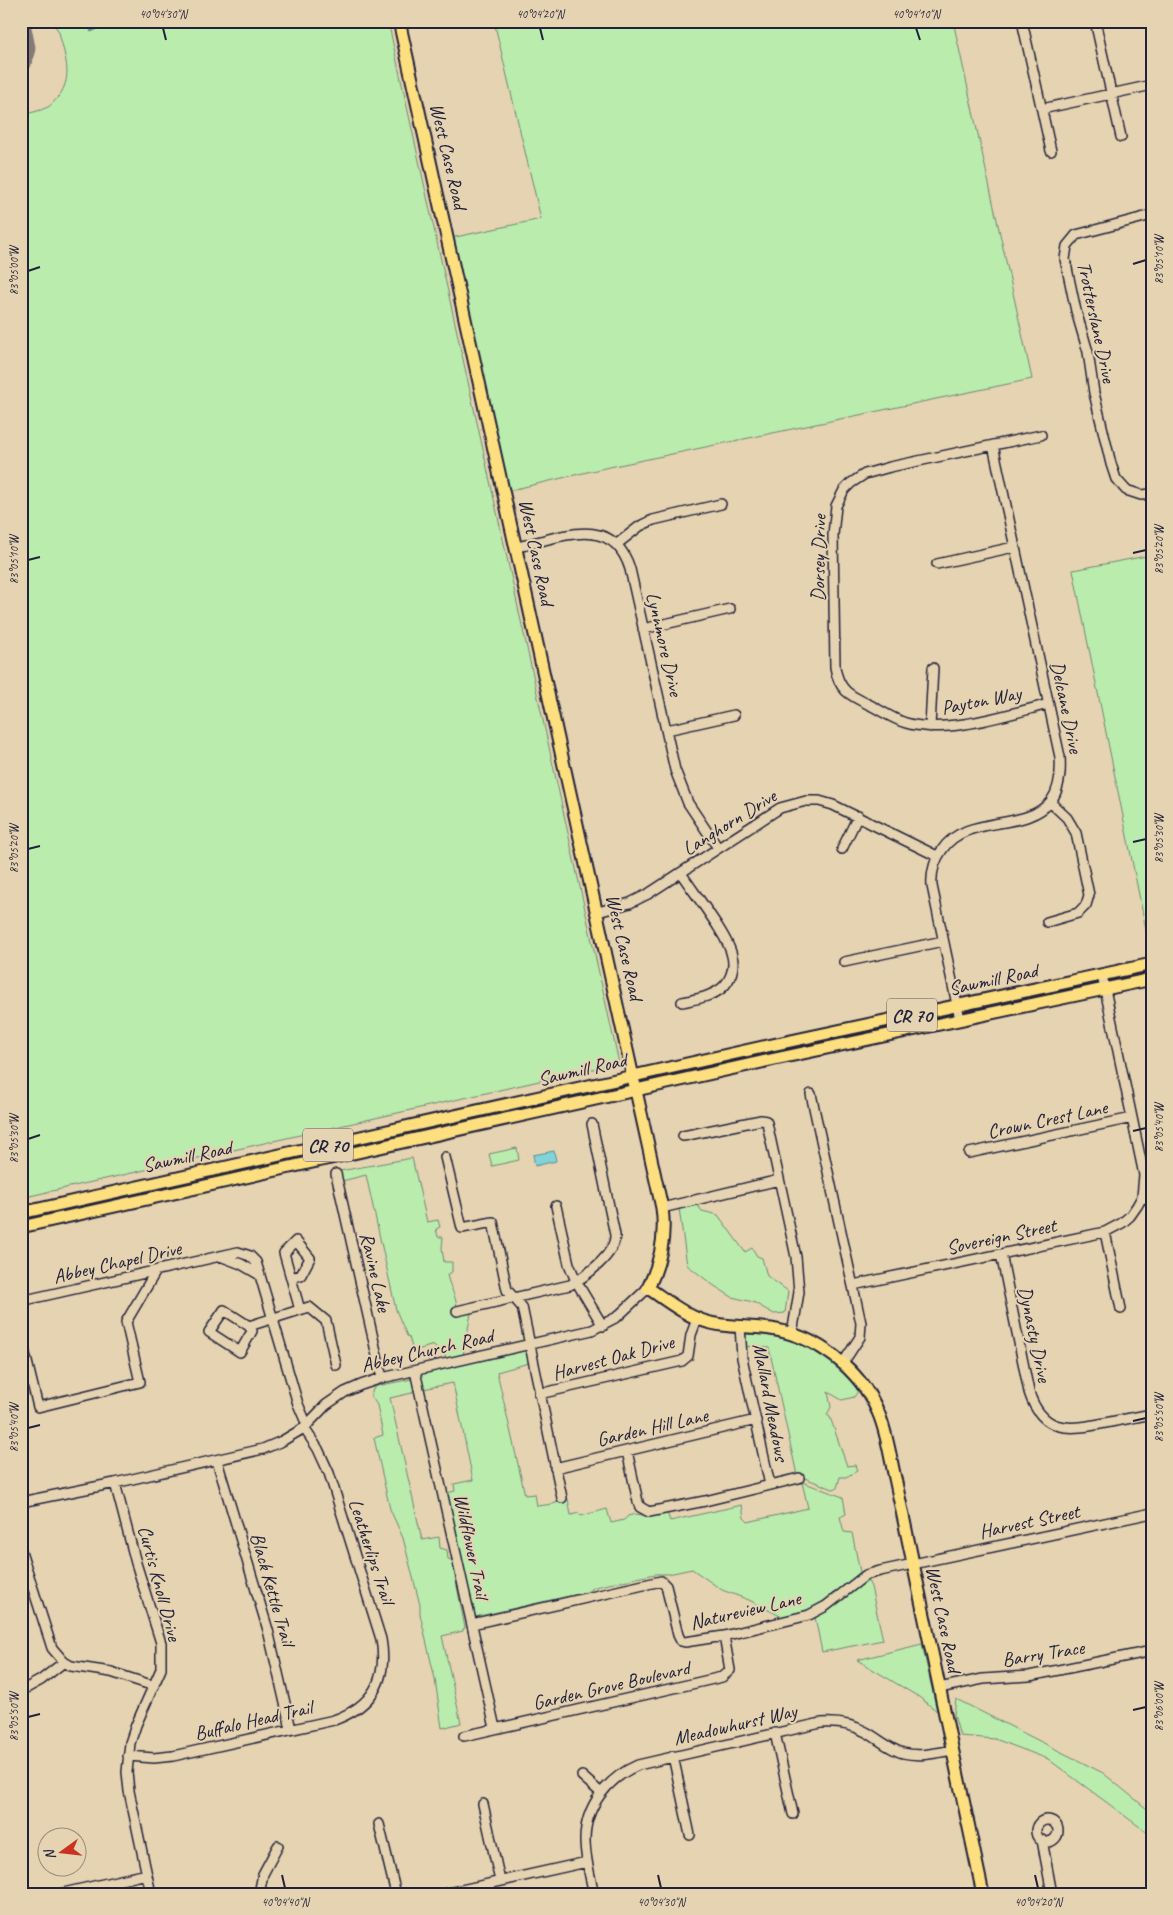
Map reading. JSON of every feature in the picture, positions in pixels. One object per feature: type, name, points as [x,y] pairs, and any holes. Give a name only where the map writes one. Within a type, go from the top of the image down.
[{"type":"main road","name":"West Case Road","points":[[400,21],[637,1090]]},
{"type":"main road","name":"Sawmill Road","points":[[21,1213],[1152,964]]},
{"type":"main road","name":"Sawmill Road","points":[[21,1227],[960,1019],[1152,979]]},
{"type":"main road","name":"Abbey Church Road","points":[[637,1090],[662,1208],[664,1242],[658,1264],[648,1288]]},
{"type":"main road","name":"West Case Road","points":[[648,1288],[697,1319],[727,1326],[772,1329],[792,1334],[818,1346],[843,1363],[856,1378],[878,1412],[893,1469],[983,1894]]},
{"type":"street","points":[[1022,21],[1051,151]]},
{"type":"street","points":[[1095,21],[1121,137]]},
{"type":"street","points":[[1042,109],[1152,84]]},
{"type":"street","name":"Trotterslane Drive","points":[[1152,215],[1076,235],[1067,246],[1065,259],[1076,311],[1088,352],[1094,393],[1116,479],[1126,490],[1141,495],[1152,494]]},
{"type":"street","name":"Dorsey Drive","points":[[864,702],[853,697],[843,689],[835,667],[833,535],[838,500],[851,483],[865,474],[1041,435]]},
{"type":"street","name":"Delcane Drive","points":[[992,445],[1060,757],[1060,780],[1050,802]]},
{"type":"street","points":[[517,547],[588,533],[603,535],[617,544],[640,526],[653,520],[721,504]]},
{"type":"street","name":"Lynnmore Drive","points":[[617,544],[628,562],[675,770],[681,789],[718,848]]},
{"type":"street","points":[[937,564],[1014,547]]},
{"type":"street","points":[[643,628],[730,609]]},
{"type":"street","points":[[930,728],[933,668]]},
{"type":"street","name":"Payton Way","points":[[864,702],[906,723],[930,728],[953,726],[1049,704]]},
{"type":"street","points":[[666,730],[734,715]]},
{"type":"street","name":"Langhorn Drive","points":[[598,912],[617,908],[639,899],[768,814],[793,803],[806,801],[826,802],[938,856]]},
{"type":"street","points":[[960,1019],[932,878],[938,856],[943,848],[958,834],[977,827],[1028,815],[1050,802],[1067,818],[1076,833],[1089,895],[1086,905],[1078,913],[1046,922]]},
{"type":"street","points":[[842,848],[858,816]]},
{"type":"street","points":[[681,873],[726,940],[732,955],[733,964],[729,980],[724,987],[708,996],[682,1002]]},
{"type":"street","points":[[844,962],[943,941]]},
{"type":"street","points":[[1102,975],[1144,1176],[1142,1197],[1152,1200]]},
{"type":"street","points":[[811,1094],[862,1330],[857,1344],[843,1363]]},
{"type":"street","name":"Crown Crest Lane","points":[[969,1153],[1132,1118]]},
{"type":"street","points":[[683,1136],[761,1120],[766,1121],[796,1256],[799,1292],[792,1334]]},
{"type":"street","points":[[457,1311],[570,1284],[584,1277],[614,1245],[615,1240],[592,1124]]},
{"type":"street","points":[[445,1158],[462,1228],[493,1222],[507,1290],[522,1307],[562,1498]]},
{"type":"street","name":"Ravine Lake","points":[[336,1174],[382,1378]]},
{"type":"street","points":[[662,1208],[779,1180]]},
{"type":"street","name":"Sovereign Street","points":[[853,1285],[1104,1232],[1130,1216],[1142,1197]]},
{"type":"street","points":[[556,1206],[569,1264],[576,1281],[603,1326]]},
{"type":"street","points":[[1104,1232],[1121,1308]]},
{"type":"street","name":"Abbey Chapel Drive","points":[[21,1301],[238,1252],[244,1253],[254,1259],[260,1275],[305,1426]]},
{"type":"street","name":"Dynasty Drive","points":[[1001,1254],[1029,1392],[1034,1406],[1044,1418],[1058,1426],[1076,1429],[1152,1414]]},
{"type":"street","points":[[21,1337],[38,1407],[140,1382],[126,1322],[156,1271]]},
{"type":"street","points":[[291,1278],[300,1310]]},
{"type":"street","name":"Abbey Church Road","points":[[21,1502],[217,1461],[271,1446],[305,1426],[326,1405],[361,1384],[580,1334],[603,1326],[622,1314],[648,1288]]},
{"type":"street","points":[[249,1326],[272,1317],[309,1307],[326,1321],[336,1365]]},
{"type":"street","points":[[224,1310],[249,1326],[252,1331],[240,1352],[209,1332],[224,1310]]},
{"type":"street","name":"Harvest Oak Drive","points":[[539,1394],[682,1361],[688,1356],[691,1335],[697,1319]]},
{"type":"street","name":"Mallard Meadows","points":[[740,1326],[742,1358],[770,1485]]},
{"type":"street","name":"Wildflower Trail","points":[[415,1371],[496,1728]]},
{"type":"street","name":"Garden Hill Lane","points":[[555,1468],[756,1420]]},
{"type":"street","name":"Leatherlips Trail","points":[[305,1426],[318,1448],[329,1474],[381,1639],[384,1665],[375,1690]]},
{"type":"street","points":[[627,1451],[638,1502],[640,1507],[649,1512],[705,1501],[799,1478]]},
{"type":"street","name":"Black Kettle Trail","points":[[217,1461],[268,1630],[291,1729]]},
{"type":"street","name":"Curtis Knoll Drive","points":[[115,1483],[133,1554],[161,1643],[161,1669],[136,1725],[128,1756],[129,1792],[151,1894]]},
{"type":"street","name":"Harvest Street","points":[[913,1564],[1152,1513]]},
{"type":"street","points":[[21,1551],[52,1648],[64,1662],[75,1667],[103,1670],[123,1675],[154,1686]]},
{"type":"street","name":"Natureview Lane","points":[[472,1624],[661,1581],[666,1586],[678,1635],[681,1641],[685,1642],[724,1636],[809,1615],[826,1606],[866,1575],[913,1564]]},
{"type":"street","points":[[21,1587],[31,1584]]},
{"type":"street","name":"Garden Grove Boulevard","points":[[464,1736],[722,1677],[730,1670],[724,1636]]},
{"type":"street","name":"Barry Trace","points":[[939,1688],[983,1679],[1029,1676],[1152,1651]]},
{"type":"street","points":[[21,1691],[41,1680],[64,1662]]},
{"type":"street","name":"Buffalo Head Trail","points":[[128,1756],[154,1758],[173,1756],[334,1720],[358,1709],[375,1690]]},
{"type":"street","name":"Meadowhurst Way","points":[[594,1894],[585,1833],[589,1815],[601,1793],[613,1780],[638,1765],[822,1722],[834,1722],[858,1728],[891,1749],[903,1752],[922,1755],[953,1750]]},
{"type":"street","points":[[775,1733],[793,1814]]},
{"type":"street","points":[[673,1756],[690,1835]]},
{"type":"street","points":[[582,1776],[601,1793]]},
{"type":"street","points":[[483,1804],[500,1881]]},
{"type":"street","points":[[379,1824],[396,1894]]},
{"type":"street","points":[[1042,1840],[1052,1894]]},
{"type":"street","points":[[259,1894],[262,1876],[278,1846]]},
{"type":"street","points":[[443,1894],[588,1862]]},
{"type":"street","points":[[59,1894],[147,1874]]},
{"type":"green space","points":[[47,21],[388,21],[619,1063],[21,1198],[21,115],[50,106],[64,88],[67,73],[59,32],[56,27]]},
{"type":"green space","points":[[494,21],[953,21],[1032,379],[600,469],[507,491],[451,238],[541,219]]},
{"type":"green space","points":[[1152,555],[1152,949],[1150,949],[1073,570]]},
{"type":"green space","points":[[517,1148],[519,1160],[492,1166],[489,1154]]},
{"type":"green space","points":[[412,1158],[427,1222],[438,1220],[440,1227],[436,1229],[438,1237],[443,1237],[444,1262],[452,1262],[452,1272],[447,1275],[455,1298],[457,1313],[471,1313],[463,1356],[450,1361],[434,1345],[413,1351],[409,1337],[396,1310],[366,1175],[342,1181],[340,1171]]},
{"type":"green space","points":[[696,1204],[702,1211],[718,1215],[745,1252],[752,1248],[757,1256],[762,1258],[767,1276],[788,1291],[785,1313],[774,1314],[753,1302],[732,1297],[687,1265],[679,1208]]},
{"type":"green space","points":[[742,1334],[784,1338],[811,1347],[835,1361],[852,1380],[858,1391],[854,1397],[842,1400],[828,1392],[831,1407],[827,1415],[830,1417],[847,1466],[855,1465],[857,1471],[846,1477],[840,1477],[837,1488],[833,1489],[797,1475],[769,1348],[744,1346]]},
{"type":"green space","points":[[526,1350],[529,1363],[497,1372],[525,1495],[535,1494],[537,1506],[553,1504],[568,1499],[571,1515],[579,1513],[581,1516],[607,1509],[611,1523],[624,1520],[628,1516],[635,1514],[650,1516],[667,1512],[670,1521],[742,1505],[744,1518],[748,1522],[808,1508],[802,1482],[843,1497],[846,1514],[840,1517],[844,1532],[852,1533],[860,1572],[841,1590],[810,1610],[782,1617],[749,1600],[722,1590],[692,1569],[668,1574],[655,1574],[595,1587],[587,1592],[475,1617],[447,1493],[455,1491],[454,1484],[473,1480],[453,1383],[423,1389],[420,1374]]},
{"type":"green space","points":[[412,1379],[414,1389],[412,1393],[390,1398],[422,1540],[439,1537],[440,1548],[447,1550],[448,1559],[452,1560],[465,1628],[463,1631],[442,1636],[461,1723],[442,1728],[435,1679],[420,1614],[420,1605],[403,1538],[390,1509],[374,1438],[383,1435],[377,1405],[371,1396],[373,1389],[377,1386]]},
{"type":"green space","points":[[866,1577],[871,1587],[883,1640],[822,1652],[815,1617],[828,1609]]},
{"type":"green space","points":[[922,1644],[937,1711],[919,1697],[857,1660]]},
{"type":"green space","points":[[956,1699],[1103,1773],[1152,1813],[1152,1836],[1048,1759],[995,1739],[960,1736],[954,1715]]},
{"type":"water","points":[[554,1151],[556,1161],[535,1166],[533,1155]]},
{"type":"waterway","points":[[91,31],[114,21]]},
{"type":"taxiway","points":[[21,28],[25,48],[21,63]]}]
